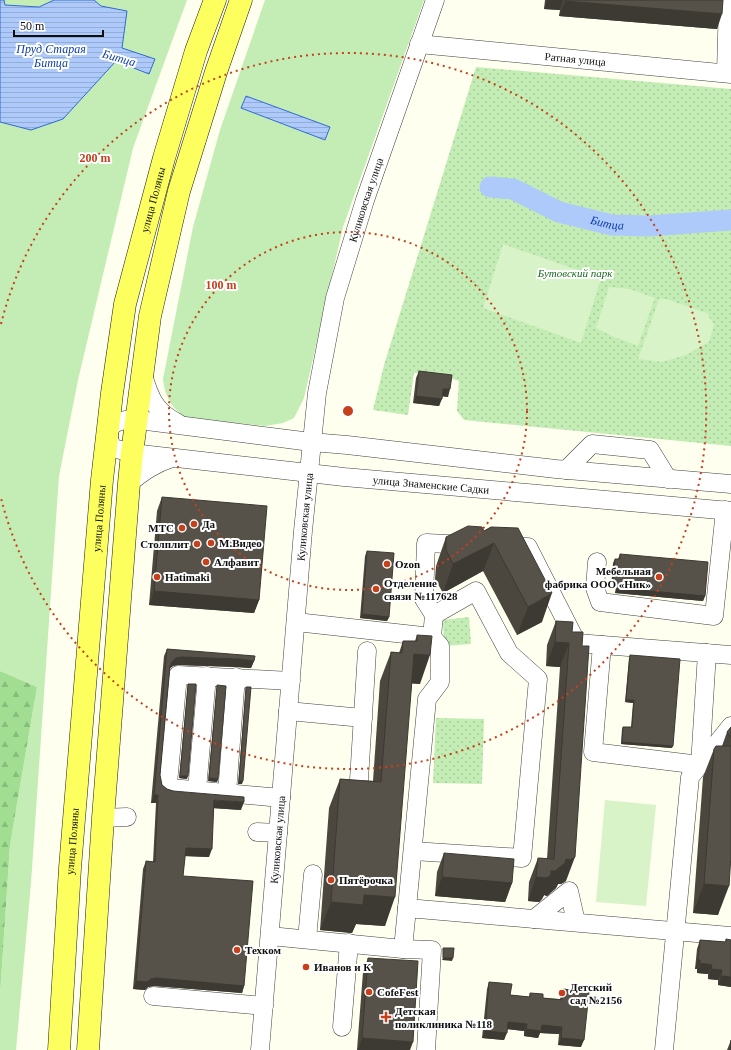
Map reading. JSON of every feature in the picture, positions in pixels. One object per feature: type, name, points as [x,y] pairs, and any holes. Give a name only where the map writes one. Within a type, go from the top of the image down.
[{"type":"main road","name":"улица Поляны","points":[[59,1050],[70,868],[107,430],[125,304],[166,151],[196,51],[215,0]]},
{"type":"main road","name":"улица Поляны","points":[[88,1050],[103,818],[129,483],[150,316],[179,191],[216,72],[241,0]]},
{"type":"street","name":"Куликовская улица","points":[[260,1050],[308,473],[317,393],[335,298],[365,200],[435,0]]},
{"type":"street","points":[[728,0],[728,73]]},
{"type":"street","name":"Ратная улица","points":[[419,44],[728,73]]},
{"type":"street","points":[[142,373],[148,393],[154,405],[166,418],[184,426]]},
{"type":"street","points":[[107,430],[111,425],[117,422],[131,419],[311,442],[566,470],[731,484]]},
{"type":"street","name":"улица Знаменские Садки","points":[[107,430],[109,440],[113,448],[132,453],[308,473],[728,510]]},
{"type":"street","points":[[566,470],[592,444],[650,450],[668,479]]},
{"type":"street","points":[[129,483],[145,470],[175,457]]},
{"type":"street","points":[[597,562],[595,588],[600,602],[714,616],[728,510]]},
{"type":"street","points":[[432,637],[434,615],[424,599],[426,543],[528,547],[577,644],[731,655]]},
{"type":"street","points":[[413,851],[522,858],[537,695],[538,679],[509,653],[476,591],[434,615]]},
{"type":"street","points":[[296,622],[432,637],[440,646],[440,682],[427,698],[403,949]]},
{"type":"street","points":[[602,645],[593,752],[700,765]]},
{"type":"street","points":[[358,796],[367,651]]},
{"type":"street","points":[[700,765],[707,653]]},
{"type":"street","points":[[281,798],[168,787],[177,677],[181,674],[291,681]]},
{"type":"street","points":[[197,790],[207,676]]},
{"type":"street","points":[[227,793],[236,677]]},
{"type":"street","points":[[288,711],[363,718]]},
{"type":"street","points":[[664,1050],[690,777],[731,726]]},
{"type":"street","points":[[103,818],[127,818]]},
{"type":"street","points":[[257,832],[278,833]]},
{"type":"street","points":[[307,939],[313,874]]},
{"type":"street","points":[[534,919],[569,891],[576,922]]},
{"type":"street","points":[[407,908],[731,936]]},
{"type":"street","points":[[270,936],[403,949],[432,950],[426,1050]]},
{"type":"street","points":[[342,1027],[349,943]]},
{"type":"street","points":[[153,996],[264,1006]]},
{"type":"green space","points":[[0,0],[187,0],[133,148],[78,380],[59,476],[31,883],[16,1050],[0,1050],[0,995],[10,845],[37,687],[0,671]]},
{"type":"green space","points":[[265,0],[424,0],[343,227],[304,398],[294,418],[283,423],[265,426],[186,418],[176,410],[165,391],[163,379],[193,227],[220,130]],"holes":[[[246,96],[329,127],[325,140],[241,108]]]},
{"type":"green space","name":"Бутовский парк","points":[[476,67],[731,89],[731,446],[464,420],[457,411],[459,381],[440,375],[414,373],[408,415],[373,410],[384,365]]},
{"type":"green space","points":[[503,244],[601,278],[581,343],[483,308]]},
{"type":"green space","points":[[609,287],[630,289],[655,298],[638,346],[596,328]]},
{"type":"green space","points":[[659,299],[666,299],[707,313],[714,325],[709,342],[686,355],[662,362],[638,359]]},
{"type":"green space","points":[[469,617],[471,644],[444,646],[443,620]]},
{"type":"green space","points":[[0,671],[37,687],[10,845],[0,995]]},
{"type":"green space","points":[[436,718],[484,719],[482,784],[433,783]]},
{"type":"green space","points":[[605,800],[656,805],[646,906],[596,902]]},
{"type":"water","name":"Пруд Старая Битца","points":[[0,0],[4,0],[5,5],[39,7],[54,0],[94,0],[101,6],[127,11],[122,48],[155,59],[149,74],[116,61],[63,119],[31,130],[0,122]]},
{"type":"water","points":[[246,96],[330,127],[325,140],[241,108]]},
{"type":"building","points":[[565,0],[723,0],[722,14]]},
{"type":"building","points":[[419,371],[452,375],[450,389],[443,389],[442,399],[416,396]]},
{"type":"building","name":"Алфавит","points":[[162,497],[267,506],[259,600],[154,591]]},
{"type":"building","points":[[468,526],[482,527],[484,531],[491,527],[518,528],[552,593],[528,607],[494,543],[453,564],[446,550],[446,537]]},
{"type":"building","name":"Отделение связи №117628","points":[[367,551],[394,553],[389,617],[362,614]]},
{"type":"building","name":"Мебельная фабрика ООО «Ник»","points":[[620,554],[708,562],[705,596],[617,588],[617,582],[613,582],[615,559],[620,559]]},
{"type":"building","points":[[556,621],[573,622],[572,632],[583,632],[582,646],[589,646],[575,857],[570,860],[566,859],[565,863],[555,871],[551,871],[551,875],[547,878],[536,877],[538,858],[554,859],[569,643],[555,642]]},
{"type":"building","points":[[417,635],[432,636],[430,655],[414,654],[395,897],[364,895],[363,905],[331,902],[340,779],[381,782],[391,652],[402,653],[403,641],[417,641]]},
{"type":"building","points":[[167,649],[255,656],[254,661],[181,657],[176,658],[172,662],[170,666],[160,775],[162,785],[173,791],[244,797],[244,802],[214,800],[212,849],[186,848],[183,876],[253,881],[244,986],[157,978],[151,979],[147,982],[136,981],[146,861],[155,862],[158,795],[154,795]]},
{"type":"building","points":[[630,655],[680,659],[673,746],[622,742],[623,727],[632,727],[634,700],[626,700]]},
{"type":"building","points":[[188,684],[196,684],[188,776],[180,776]]},
{"type":"building","points":[[217,685],[226,686],[218,779],[209,778]]},
{"type":"building","points":[[246,687],[251,687],[243,781],[239,781]]},
{"type":"building","points":[[731,727],[731,738],[727,732]]},
{"type":"building","points":[[716,746],[731,746],[731,855],[729,886],[704,884],[714,749]]},
{"type":"building","points":[[444,853],[514,859],[512,883],[442,877]]},
{"type":"building","points":[[726,939],[731,940],[731,977],[721,976],[722,970],[711,969],[712,965],[700,963],[700,960],[698,960],[700,940],[726,942]]},
{"type":"building","points":[[443,948],[454,948],[453,958],[443,958]]},
{"type":"building","points":[[368,958],[418,961],[413,1042],[362,1038]]},
{"type":"building","points":[[489,982],[512,984],[510,995],[530,997],[530,993],[543,994],[543,998],[562,1000],[563,989],[589,992],[584,1040],[561,1038],[562,1027],[542,1025],[541,1031],[526,1029],[527,1024],[508,1022],[507,1033],[485,1031]]},
{"type":"waterway","name":"Битца","points":[[490,187],[513,189],[559,212],[612,225],[648,226],[731,220]]},
{"type":"place","name":"Да","points":[[194,524]]},
{"type":"place","name":"МТС","points":[[182,528]]},
{"type":"place","name":"М.Видео","points":[[211,543]]},
{"type":"place","name":"Столплит","points":[[197,544]]},
{"type":"place","name":"Алфавит","points":[[206,562]]},
{"type":"place","name":"Ozon","points":[[387,564]]},
{"type":"place","name":"Hatimaki","points":[[157,577]]},
{"type":"place","name":"Мебельная фабрика ООО «Ник»","points":[[659,577]]},
{"type":"place","name":"Отделение связи №117628","points":[[376,589]]},
{"type":"place","name":"Пятёрочка","points":[[331,880]]},
{"type":"place","name":"Техком","points":[[237,950]]},
{"type":"place","name":"Иванов и К","points":[[306,967]]},
{"type":"place","name":"CofeFest","points":[[369,992]]},
{"type":"place","name":"Детский сад №2156","points":[[562,993]]},
{"type":"place","name":"Детская поликлиника №118","points":[[386,1017]]}]
